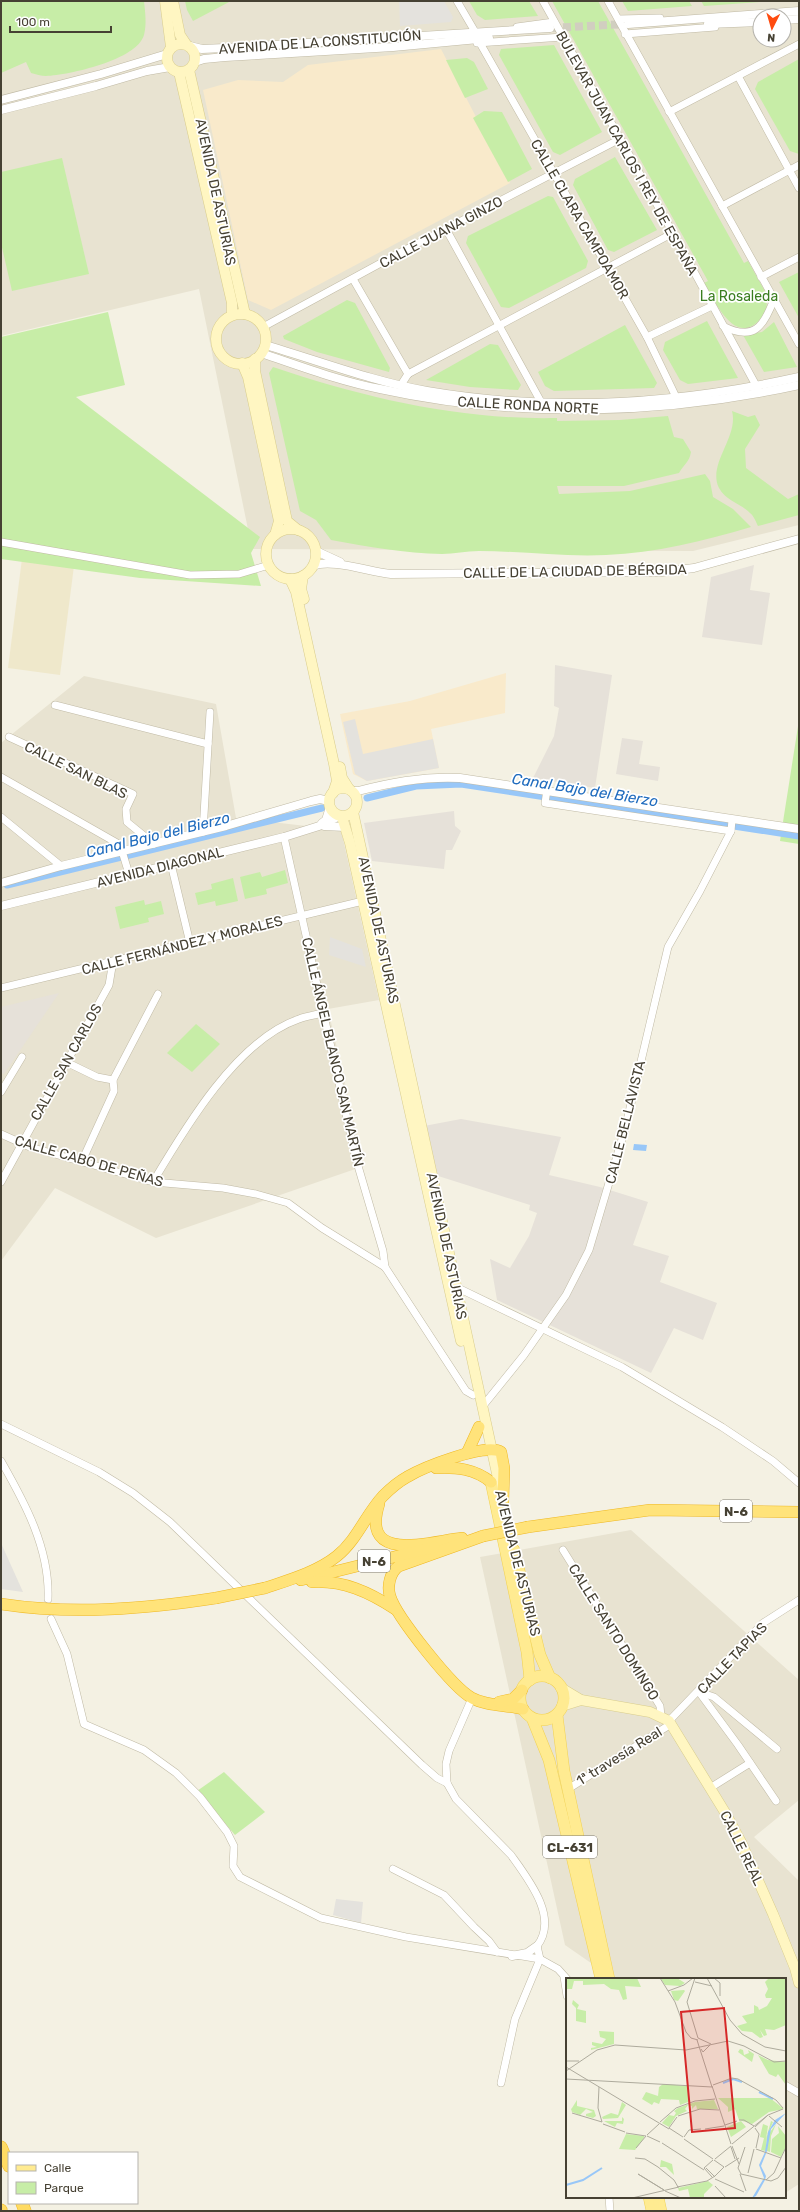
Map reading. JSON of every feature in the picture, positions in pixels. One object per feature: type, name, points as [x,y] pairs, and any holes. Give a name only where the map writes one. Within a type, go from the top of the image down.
[{"type":"highway","points":[[467,1452],[479,1427]]},
{"type":"highway","points":[[478,1473],[475,1462],[476,1457],[485,1450]]},
{"type":"highway","points":[[265,1588],[293,1579],[336,1557],[355,1536],[381,1498],[408,1476],[467,1452],[485,1450],[499,1451],[503,1457],[503,1502]]},
{"type":"highway","points":[[430,1468],[456,1468],[478,1473],[491,1482]]},
{"type":"highway","points":[[381,1498],[376,1514],[376,1529],[383,1539],[392,1545],[404,1546],[483,1536]]},
{"type":"highway","name":"N-6","points":[[1,1604],[71,1611],[152,1608],[216,1598],[265,1588],[324,1575],[412,1551],[528,1527],[650,1510],[799,1512]]},
{"type":"highway","points":[[483,1536],[408,1562],[394,1570],[389,1583],[389,1595],[395,1609],[443,1672],[472,1698],[523,1709]]},
{"type":"highway","points":[[265,1588],[314,1582],[340,1583],[360,1589],[395,1609]]},
{"type":"highway","points":[[494,1703],[513,1699],[522,1690]]},
{"type":"highway","points":[[1,2147],[8,2164]]},
{"type":"main road","points":[[165,1],[169,51],[183,68],[195,53],[180,35],[173,1]]},
{"type":"main road","points":[[169,51],[178,44],[188,45]]},
{"type":"main road","name":"AVENIDA DE ASTURIAS","points":[[183,68],[245,314]]},
{"type":"main road","name":"AVENIDA DE ASTURIAS","points":[[183,68],[232,303],[232,315]]},
{"type":"main road","points":[[242,363],[248,377],[279,522],[275,535],[267,549],[269,565],[277,574],[290,579],[303,576],[313,566],[316,551],[308,536],[287,521],[256,371],[266,336],[263,328],[256,318],[245,314],[232,315],[222,322],[218,329],[216,343],[223,356],[229,360],[242,363],[260,353]]},
{"type":"main road","points":[[275,535],[286,530],[298,530]]},
{"type":"main road","points":[[290,579],[296,592],[334,764],[337,781],[331,800],[334,813],[341,816],[353,812],[357,807],[352,793],[342,778],[302,590],[303,576]]},
{"type":"main road","points":[[331,800],[341,789],[352,793]]},
{"type":"main road","name":"AVENIDA DE ASTURIAS","points":[[353,812],[482,1407],[485,1450]]},
{"type":"main road","name":"AVENIDA DE ASTURIAS","points":[[341,816],[363,901],[485,1450],[524,1637],[530,1680]]},
{"type":"main road","name":"AVENIDA DE ASTURIAS","points":[[503,1502],[540,1655],[550,1678]]},
{"type":"main road","points":[[523,1709],[520,1701],[522,1690],[530,1680],[541,1677],[550,1678],[562,1688],[581,1700],[667,1720]]},
{"type":"main road","name":"CL-631","points":[[562,1688],[564,1697],[560,1710],[568,1789],[609,1978]]},
{"type":"main road","points":[[532,1718],[540,1720],[549,1719],[560,1710],[581,1700]]},
{"type":"main road","name":"CL-631","points":[[523,1709],[532,1718],[549,1760],[601,1978]]},
{"type":"main road","name":"CALLE REAL","points":[[667,1720],[710,1788],[741,1842],[779,1928],[799,1981]]},
{"type":"main road","points":[[649,2198],[652,2211]]},
{"type":"main road","points":[[658,2198],[661,2211]]},
{"type":"street","points":[[457,1],[474,30]]},
{"type":"street","name":"BULEVAR JUAN CARLOS I REY DE ESPAÑA","points":[[543,1],[553,28],[563,37],[673,233],[758,389]]},
{"type":"street","points":[[608,1],[619,19],[628,28],[669,112],[799,344]]},
{"type":"street","points":[[619,19],[752,19]]},
{"type":"street","points":[[628,28],[752,19]]},
{"type":"street","name":"AVENIDA DE LA CONSTITUCIÓN","points":[[451,38],[474,30],[553,28]]},
{"type":"street","name":"AVENIDA DE LA CONSTITUCIÓN","points":[[1,110],[96,86],[147,71],[183,68],[225,57],[553,28]]},
{"type":"street","name":"AVENIDA DE LA CONSTITUCIÓN","points":[[188,45],[202,49],[451,38],[480,43],[563,37]]},
{"type":"street","name":"CALLE CLARA CAMPOAMOR","points":[[480,43],[647,337],[676,397]]},
{"type":"street","points":[[669,112],[799,44]]},
{"type":"street","points":[[1,100],[101,74],[169,51]]},
{"type":"street","points":[[738,76],[799,188]]},
{"type":"street","name":"CALLE JUANA GINZO","points":[[263,328],[446,229],[620,139]]},
{"type":"street","points":[[722,206],[799,165]]},
{"type":"street","points":[[446,229],[500,324],[541,402]]},
{"type":"street","points":[[401,385],[408,374],[673,233]]},
{"type":"street","points":[[761,277],[799,257]]},
{"type":"street","points":[[353,279],[408,374]]},
{"type":"street","points":[[723,326],[748,331],[758,329],[764,323],[774,299]]},
{"type":"street","points":[[647,337],[712,306]]},
{"type":"street","name":"CALLE RONDA NORTE","points":[[260,353],[331,376],[380,389],[485,406],[569,410],[656,406],[758,389],[799,377]]},
{"type":"street","name":"CALLE RONDA NORTE","points":[[260,353],[334,368],[401,385],[471,397],[541,402],[604,402],[676,397],[799,385]]},
{"type":"street","name":"CALLE DE LA CIUDAD DE BÉRGIDA","points":[[313,566],[324,563],[391,574],[662,572],[694,568],[799,539]]},
{"type":"street","points":[[1,542],[190,575],[239,574],[269,565]]},
{"type":"street","name":"CALLE DE LA CIUDAD DE BÉRGIDA","points":[[316,551],[348,566]]},
{"type":"street","points":[[56,705],[208,744]]},
{"type":"street","points":[[203,832],[210,712]]},
{"type":"street","name":"CALLE SAN BLAS","points":[[9,737],[133,794],[126,809],[127,822],[154,844]]},
{"type":"street","points":[[1,777],[117,843],[122,851],[129,874]]},
{"type":"street","points":[[352,793],[414,779],[436,777],[460,778],[799,829]]},
{"type":"street","points":[[547,790],[545,803],[731,831]]},
{"type":"street","points":[[1,883],[61,866],[203,832],[311,801],[331,800],[326,820],[319,826]]},
{"type":"street","name":"AVENIDA DIAGONAL","points":[[1,906],[284,837],[319,826],[341,816]]},
{"type":"street","points":[[1,817],[61,866]]},
{"type":"street","name":"CALLE BELLAVISTA","points":[[482,1407],[544,1328],[566,1295],[589,1250],[625,1129],[668,946],[700,892],[731,831],[732,820]]},
{"type":"street","name":"AVENIDA DIAGONAL","points":[[319,826],[345,827]]},
{"type":"street","name":"CALLE ÁNGEL BLANCO SAN MARTÍN","points":[[284,837],[356,1159],[383,1251],[385,1267]]},
{"type":"street","points":[[171,864],[190,943]]},
{"type":"street","name":"CALLE FERNÁNDEZ Y MORALES","points":[[1,988],[363,901]]},
{"type":"street","name":"CALLE SAN CARLOS","points":[[1,1182],[109,985],[113,961]]},
{"type":"street","points":[[82,1161],[114,1091],[113,1080],[158,994]]},
{"type":"street","points":[[153,1182],[211,1090],[249,1052],[266,1037],[287,1024],[299,1019],[323,1013]]},
{"type":"street","points":[[1,1092],[22,1057]]},
{"type":"street","points":[[66,1062],[97,1076],[113,1080]]},
{"type":"street","name":"CALLE CABO DE PEÑAS","points":[[1,1134],[21,1144],[153,1182],[222,1188],[256,1194],[288,1204],[322,1228],[385,1267],[466,1392],[472,1395]]},
{"type":"street","points":[[456,1287],[544,1328],[622,1367],[722,1426],[773,1461],[799,1483]]},
{"type":"street","points":[[1,1424],[99,1472],[133,1493],[170,1522],[422,1765],[437,1778],[447,1783]]},
{"type":"street","points":[[1,1461],[21,1496],[36,1530],[47,1578],[48,1599]]},
{"type":"street","name":"CALLE SANTO DOMINGO","points":[[564,1550],[660,1706],[667,1720]]},
{"type":"street","name":"CALLE TAPIAS","points":[[667,1720],[699,1692],[764,1623],[799,1600]]},
{"type":"street","points":[[51,1619],[67,1654],[84,1724],[144,1750],[176,1773],[200,1797],[219,1820],[234,1846],[233,1866],[240,1876],[321,1918],[406,1937],[497,1952],[512,1956],[540,1959],[558,1969],[565,1978]]},
{"type":"street","points":[[699,1692],[714,1697],[777,1749]]},
{"type":"street","points":[[699,1692],[776,1801]]},
{"type":"street","points":[[472,1698],[449,1751],[446,1764],[447,1783],[456,1800],[511,1855],[531,1887],[546,1922],[545,1933],[537,1946],[527,1953],[512,1956]]},
{"type":"street","name":"1ª travesía Real","points":[[568,1789],[667,1720]]},
{"type":"street","points":[[710,1788],[750,1763]]},
{"type":"street","points":[[393,1869],[444,1895],[489,1941],[497,1952]]},
{"type":"street","points":[[501,2083],[515,2019],[540,1959],[537,1946]]},
{"type":"street","points":[[786,2086],[799,2094]]},
{"type":"street","points":[[609,2198],[610,2211]]},
{"type":"shaded area","points":[[1,1],[799,1],[799,525],[693,551],[252,549],[199,289],[1,336]]},
{"type":"shaded area","points":[[399,1],[444,1],[453,17],[451,22],[400,26]]},
{"type":"shaded area","points":[[441,49],[510,183],[271,310],[248,300],[203,90],[238,80],[283,82],[308,65]]},
{"type":"shaded area","points":[[23,551],[75,558],[60,675],[8,668]]},
{"type":"shaded area","points":[[754,565],[750,590],[770,593],[762,645],[702,637],[711,577]]},
{"type":"shaded area","points":[[555,665],[612,675],[595,788],[533,778],[554,736],[559,708],[554,706]]},
{"type":"shaded area","points":[[506,673],[505,713],[431,729],[439,768],[367,781],[353,774],[340,714],[410,701]]},
{"type":"shaded area","points":[[84,676],[216,704],[236,818],[341,830],[379,1000],[328,1009],[364,1166],[156,1238],[55,1188],[1,1261],[1,743]]},
{"type":"shaded area","points":[[355,719],[363,754],[433,739],[439,768],[367,781],[355,774],[343,722]]},
{"type":"shaded area","points":[[622,738],[643,741],[639,764],[660,767],[658,781],[616,774]]},
{"type":"shaded area","points":[[454,811],[455,826],[461,831],[452,850],[446,850],[444,869],[372,861],[364,823]]},
{"type":"shaded area","points":[[330,937],[362,949],[366,967],[329,955]]},
{"type":"shaded area","points":[[59,993],[4,1074],[1,1073],[1,1007]]},
{"type":"shaded area","points":[[461,1119],[561,1137],[549,1175],[600,1187],[648,1202],[633,1245],[669,1256],[660,1282],[717,1303],[703,1340],[674,1328],[651,1373],[497,1300],[490,1259],[510,1268],[529,1236],[537,1213],[529,1210],[530,1205],[435,1175],[424,1126]]},
{"type":"shaded area","points":[[631,1530],[799,1680],[799,1800],[754,1837],[799,1881],[799,2184],[786,2192],[786,1978],[613,1978],[565,1945],[480,1557]]},
{"type":"shaded area","points":[[1,1543],[23,1592],[1,1589]]},
{"type":"shaded area","points":[[336,1899],[363,1902],[361,1923],[333,1915]]},
{"type":"green space","points":[[1,1],[144,1],[146,22],[145,31],[139,44],[129,52],[116,59],[85,69],[70,73],[44,76],[31,73],[26,62],[1,73]]},
{"type":"green space","points":[[185,1],[231,1],[193,21],[187,10]]},
{"type":"green space","points":[[469,1],[529,1],[538,16],[485,20],[477,15]]},
{"type":"green space","name":"La Rosaleda","points":[[552,1],[598,1],[744,263],[748,261],[766,293],[767,310],[757,322],[747,328],[738,327],[730,322],[716,304],[704,283],[708,281]]},
{"type":"green space","points":[[622,1],[689,1],[692,6],[628,11]]},
{"type":"green space","points":[[701,1],[773,1],[704,6]]},
{"type":"green space","points":[[554,45],[602,132],[560,155],[553,152],[499,55],[501,49]]},
{"type":"green space","points":[[467,58],[474,62],[488,89],[465,98],[446,60]]},
{"type":"green space","points":[[799,59],[799,154],[790,151],[755,89],[758,82]]},
{"type":"green space","points":[[484,111],[502,112],[532,169],[508,182],[473,118]]},
{"type":"green space","points":[[615,157],[657,230],[614,252],[608,250],[573,185],[575,179]]},
{"type":"green space","points":[[62,158],[89,274],[12,291],[1,243],[1,172]]},
{"type":"green space","points":[[548,196],[553,197],[588,261],[586,268],[509,308],[501,307],[466,243],[468,236]]},
{"type":"green space","points":[[799,272],[799,318],[779,282]]},
{"type":"green space","points":[[347,300],[355,303],[390,368],[389,372],[317,352],[284,339],[283,336]]},
{"type":"green space","points":[[108,312],[125,385],[76,397],[260,537],[251,553],[261,586],[140,578],[1,559],[1,337]]},
{"type":"green space","points":[[707,321],[738,378],[688,384],[680,380],[663,350],[665,342]]},
{"type":"green space","points":[[774,322],[797,367],[764,372],[743,335],[762,332]]},
{"type":"green space","points":[[625,325],[657,383],[654,388],[554,391],[545,386],[538,372]]},
{"type":"green space","points":[[490,344],[498,345],[521,385],[518,390],[470,387],[426,380]]},
{"type":"green space","points":[[273,367],[377,397],[448,411],[520,418],[557,418],[557,421],[620,420],[668,416],[674,437],[683,439],[691,452],[688,461],[679,473],[624,486],[557,486],[559,494],[630,491],[705,474],[710,481],[713,497],[733,509],[751,527],[679,546],[643,552],[606,555],[479,551],[447,554],[428,553],[386,549],[331,540],[316,520],[300,511],[269,373]]},
{"type":"green space","points":[[732,411],[748,417],[755,415],[760,425],[745,449],[746,468],[788,499],[799,494],[799,515],[758,526],[751,514],[725,496],[719,488],[716,479],[717,470],[731,431],[733,421]]},
{"type":"green space","points":[[799,720],[799,844],[780,841]]},
{"type":"green space","points":[[285,870],[288,883],[266,889],[267,894],[245,899],[240,877],[260,872],[262,877]]},
{"type":"green space","points":[[233,878],[238,901],[216,906],[215,901],[198,905],[195,893],[212,889],[211,884]]},
{"type":"green space","points":[[144,900],[145,905],[161,901],[164,914],[148,918],[149,922],[120,929],[115,907]]},
{"type":"green space","points":[[196,1024],[220,1044],[192,1072],[167,1053]]},
{"type":"green space","points":[[224,1772],[265,1812],[235,1835],[197,1791]]},
{"type":"water","points":[[634,1144],[647,1145],[646,1151],[633,1150]]},
{"type":"waterway","name":"Canal Bajo del Bierzo","points":[[367,798],[416,786],[461,784],[799,836]]},
{"type":"waterway","name":"Canal Bajo del Bierzo","points":[[7,885],[322,808]]},
{"type":"tunnel","points":[[551,28],[627,24]]}]
